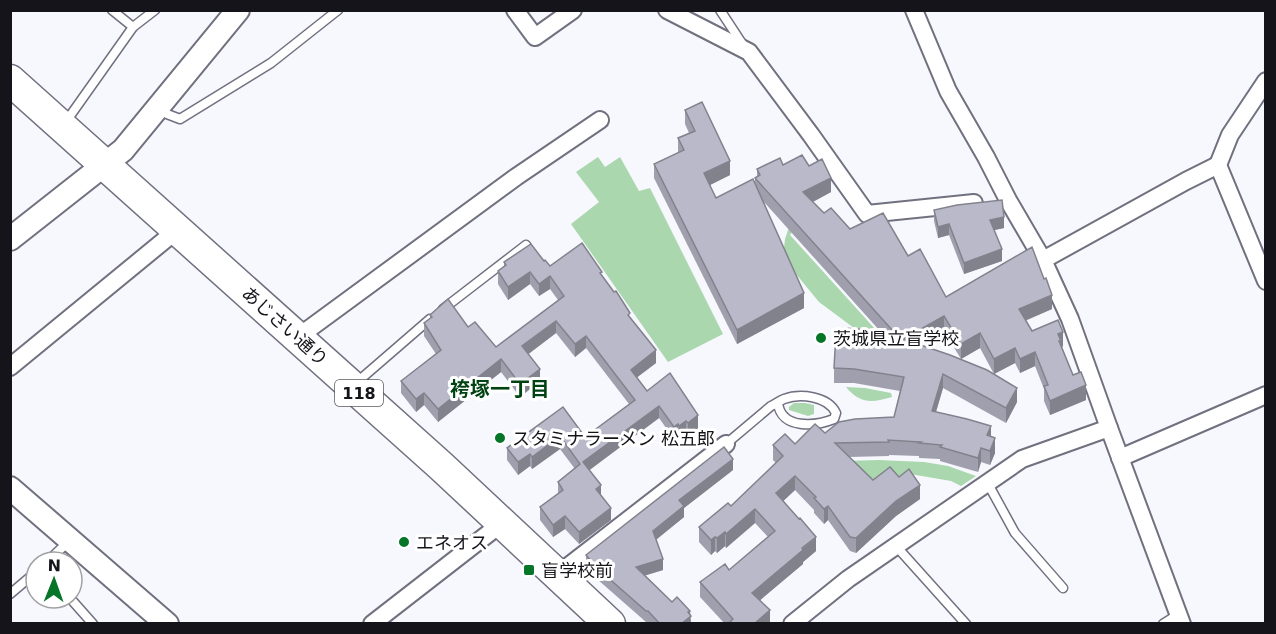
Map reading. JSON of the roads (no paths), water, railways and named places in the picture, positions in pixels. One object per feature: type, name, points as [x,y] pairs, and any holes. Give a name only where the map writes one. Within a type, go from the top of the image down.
[{"type":"highway","name":"あじさい通り","points":[[10,80],[298,337],[610,624]]},
{"type":"street","points":[[10,239],[123,150],[238,10]]},
{"type":"street","points":[[515,10],[535,37],[573,10]]},
{"type":"street","points":[[667,10],[749,52],[867,214],[996,201]]},
{"type":"street","points":[[914,10],[948,91],[986,157],[996,201],[1043,260],[1070,319],[1180,619]]},
{"type":"street","points":[[1043,260],[1218,165],[1230,135],[1266,81]]},
{"type":"street","points":[[298,337],[516,177],[600,120]]},
{"type":"street","points":[[1218,165],[1266,281]]},
{"type":"street","points":[[10,367],[177,230]]},
{"type":"street","points":[[1120,458],[1266,395]]},
{"type":"street","points":[[792,624],[848,579],[1022,459],[1109,428]]},
{"type":"street","points":[[557,575],[726,444]]},
{"type":"street","points":[[10,488],[167,624]]},
{"type":"street","points":[[372,624],[502,523]]},
{"type":"lane","points":[[112,10],[132,27]]},
{"type":"lane","points":[[63,126],[132,27],[155,10]]},
{"type":"lane","points":[[159,107],[167,114],[180,119],[271,63],[339,10]]},
{"type":"lane","points":[[720,10],[749,52]]},
{"type":"lane","points":[[352,386],[447,305],[526,246]]},
{"type":"lane","points":[[726,444],[780,400],[807,397],[826,401],[836,413],[834,419],[826,422],[800,424],[782,416],[778,410],[778,403]]},
{"type":"lane","points":[[987,481],[1015,533],[1063,588]]},
{"type":"lane","points":[[60,550],[71,539]]},
{"type":"lane","points":[[896,546],[966,624]]},
{"type":"lane","points":[[10,594],[24,582]]},
{"type":"lane","points":[[81,610],[93,624]]},
{"type":"lane","points":[[1163,624],[1180,619]]},
{"type":"place","name":"茨城県立盲学校","points":[[821,338]]},
{"type":"place","name":"スタミナラーメン 松五郎","points":[[500,438]]},
{"type":"place","name":"エネオス","points":[[404,542]]},
{"type":"place","name":"盲学校前","points":[[529,570]]},
{"type":"district","name":"袴塚一丁目","points":[[500,389]]}]
